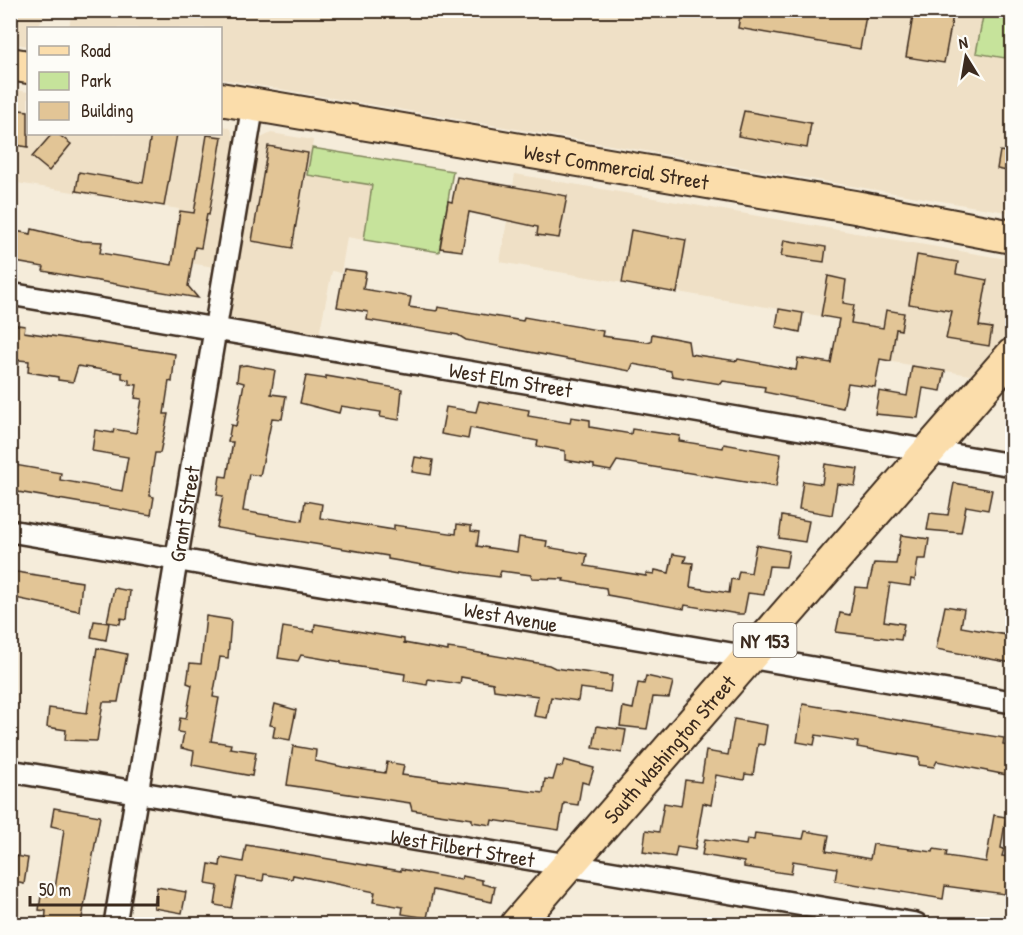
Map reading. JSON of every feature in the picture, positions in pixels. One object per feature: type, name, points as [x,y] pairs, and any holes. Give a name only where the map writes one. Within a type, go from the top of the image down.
[{"type":"main road","points":[[10,64],[27,67]]},
{"type":"main road","name":"West Commercial Street","points":[[222,99],[798,197],[1012,237]]},
{"type":"main road","name":"South Washington Street","points":[[517,924],[1012,355]]},
{"type":"street","name":"Grant Street","points":[[115,924],[253,105]]},
{"type":"street","name":"West Elm Street","points":[[10,294],[1012,465]]},
{"type":"street","name":"West Avenue","points":[[10,531],[1012,702]]},
{"type":"street","name":"West Filbert Street","points":[[10,771],[916,924]]},
{"type":"shaded area","points":[[72,10],[984,10],[976,52],[1005,58],[1012,14],[1012,213],[222,79],[222,27],[69,27]]},
{"type":"shaded area","points":[[10,11],[45,11],[38,27],[27,27],[27,46],[11,43]]},
{"type":"shaded area","points":[[10,89],[27,92],[27,135],[222,135],[222,124],[231,129],[235,142],[214,267],[171,260],[179,209],[11,182]]},
{"type":"shaded area","points":[[271,133],[313,140],[308,175],[372,185],[364,240],[347,237],[341,273],[332,271],[319,335],[237,322],[227,315],[257,140]]},
{"type":"shaded area","points":[[515,174],[1006,259],[1012,263],[1012,327],[976,376],[833,352],[838,319],[500,262]]},
{"type":"green space","points":[[984,11],[1012,11],[1005,58],[976,53]]},
{"type":"green space","points":[[312,148],[453,171],[439,252],[364,240],[372,185],[307,175]]},
{"type":"building","points":[[741,10],[867,10],[860,49],[738,28]]},
{"type":"building","points":[[914,10],[954,10],[944,63],[906,57]]},
{"type":"building","points":[[10,109],[27,111],[28,147],[10,144]]},
{"type":"building","points":[[744,111],[811,123],[807,148],[738,136]]},
{"type":"building","points":[[51,135],[59,135],[71,144],[49,171],[32,157]]},
{"type":"building","points":[[151,135],[177,135],[164,206],[76,191],[79,172],[143,183]]},
{"type":"building","points":[[207,135],[222,137],[209,215],[207,214],[201,248],[195,247],[188,286],[198,298],[43,271],[44,267],[10,261],[10,230],[31,234],[32,229],[82,241],[102,242],[100,253],[172,265],[180,211],[194,213]]},
{"type":"building","points":[[268,146],[308,153],[292,248],[252,241]]},
{"type":"building","points":[[1000,151],[1012,153],[1012,172],[997,169]]},
{"type":"building","points":[[457,177],[567,196],[559,238],[537,235],[538,227],[469,212],[462,251],[440,248],[448,201],[452,202]]},
{"type":"building","points":[[631,230],[686,240],[677,293],[622,283]]},
{"type":"building","points":[[784,240],[826,247],[824,262],[781,256]]},
{"type":"building","points":[[917,255],[958,262],[956,274],[987,280],[979,326],[992,328],[989,346],[946,339],[952,311],[909,304]]},
{"type":"building","points":[[344,269],[366,272],[363,289],[411,297],[409,307],[437,311],[438,307],[523,321],[524,317],[603,331],[602,336],[647,342],[651,341],[652,334],[688,341],[690,354],[737,361],[738,359],[796,370],[798,358],[831,363],[839,319],[821,316],[828,276],[846,280],[843,303],[854,305],[851,323],[883,328],[886,310],[904,313],[901,330],[896,329],[891,361],[880,359],[875,387],[848,383],[843,408],[764,392],[765,387],[723,381],[721,384],[672,376],[671,371],[633,364],[630,371],[466,340],[458,335],[367,320],[368,312],[337,307]]},
{"type":"building","points":[[779,309],[803,313],[800,332],[776,327]]},
{"type":"building","points":[[10,324],[25,326],[24,332],[175,354],[172,382],[169,381],[164,414],[168,414],[160,453],[155,453],[151,478],[150,496],[154,497],[151,515],[18,492],[18,489],[11,488],[15,465],[61,473],[60,480],[122,491],[128,457],[92,451],[95,430],[113,433],[114,429],[136,433],[142,399],[135,398],[137,385],[129,384],[129,380],[122,378],[122,373],[78,366],[73,382],[28,372],[29,361],[19,360],[18,366],[10,365]]},
{"type":"building","points":[[239,366],[275,370],[271,394],[286,396],[282,419],[272,418],[260,476],[249,474],[243,511],[302,521],[305,501],[322,504],[320,518],[394,530],[394,525],[456,534],[457,524],[471,526],[471,531],[479,532],[477,546],[517,552],[519,537],[547,541],[546,547],[587,554],[585,566],[646,576],[646,573],[654,574],[655,570],[669,573],[673,554],[686,556],[684,562],[693,563],[690,587],[729,593],[731,579],[737,580],[739,571],[751,573],[756,545],[789,551],[786,567],[769,566],[764,595],[748,593],[744,614],[738,614],[685,605],[684,609],[607,595],[606,588],[563,581],[564,579],[532,578],[531,575],[501,571],[499,577],[469,573],[388,559],[388,556],[217,528],[223,496],[217,495],[220,476],[227,477],[233,442],[228,442],[231,425],[236,426],[244,383],[237,381]]},
{"type":"building","points":[[912,366],[945,371],[941,391],[923,388],[918,418],[875,414],[879,391],[907,396]]},
{"type":"building","points":[[306,376],[326,379],[326,376],[402,389],[399,420],[380,417],[381,412],[341,406],[339,413],[300,403]]},
{"type":"building","points":[[479,401],[529,410],[528,416],[570,423],[571,417],[590,420],[590,427],[631,434],[632,429],[680,436],[679,441],[723,448],[724,444],[781,454],[776,487],[617,461],[611,471],[594,468],[594,465],[565,460],[565,451],[537,446],[538,441],[470,428],[468,439],[441,434],[446,407],[476,412]]},
{"type":"building","points":[[415,457],[433,460],[431,475],[412,472]]},
{"type":"building","points":[[825,464],[858,469],[855,486],[837,484],[832,515],[799,509],[803,481],[822,484]]},
{"type":"building","points":[[954,483],[992,490],[988,510],[966,506],[961,533],[927,530],[930,513],[948,515]]},
{"type":"building","points":[[782,516],[809,521],[805,542],[779,538]]},
{"type":"building","points":[[901,535],[929,539],[926,559],[918,559],[915,580],[911,579],[910,586],[890,583],[884,621],[904,624],[901,640],[836,632],[840,613],[850,615],[855,587],[868,588],[874,563],[896,564]]},
{"type":"building","points":[[10,571],[82,582],[79,611],[10,597]]},
{"type":"building","points":[[114,588],[130,591],[127,619],[121,618],[120,624],[107,622]]},
{"type":"building","points":[[945,606],[964,609],[961,627],[1012,636],[1012,663],[936,649]]},
{"type":"building","points":[[206,616],[231,620],[228,658],[220,657],[213,697],[219,698],[211,741],[231,744],[230,748],[256,752],[252,776],[192,765],[194,751],[181,748],[184,733],[178,732],[180,718],[186,719],[192,685],[187,683],[190,663],[201,664]]},
{"type":"building","points":[[94,621],[109,623],[106,640],[91,637]]},
{"type":"building","points":[[315,624],[404,639],[404,643],[448,651],[448,648],[462,650],[549,665],[555,668],[612,676],[610,692],[580,688],[578,701],[551,697],[547,718],[534,716],[538,696],[494,690],[493,683],[461,677],[460,684],[428,679],[427,685],[404,681],[405,674],[341,664],[341,662],[301,655],[298,661],[278,658],[283,627],[314,632]]},
{"type":"building","points":[[97,648],[127,654],[118,702],[103,702],[97,741],[65,740],[66,730],[47,727],[49,708],[87,713]]},
{"type":"building","points":[[646,676],[673,682],[669,698],[653,697],[647,729],[620,726],[623,707],[633,709],[638,683],[644,684]]},
{"type":"building","points":[[275,704],[296,710],[290,740],[273,737],[275,726],[270,725]]},
{"type":"building","points":[[803,704],[1004,738],[1003,745],[1012,747],[1012,776],[937,761],[934,767],[919,765],[919,758],[857,747],[858,742],[816,735],[814,745],[797,742]]},
{"type":"building","points":[[734,719],[767,725],[764,745],[758,744],[753,775],[745,774],[744,780],[716,775],[711,805],[703,803],[695,850],[677,847],[675,857],[643,852],[646,830],[659,832],[664,803],[681,806],[685,780],[701,782],[706,751],[728,755]]},
{"type":"building","points":[[597,726],[626,730],[622,753],[593,748]]},
{"type":"building","points":[[293,746],[316,750],[315,761],[343,767],[385,773],[387,762],[404,765],[402,775],[543,793],[545,779],[553,780],[557,766],[562,767],[564,760],[594,768],[589,784],[582,782],[578,805],[564,803],[559,830],[492,820],[491,825],[472,822],[472,819],[412,810],[410,803],[287,785]]},
{"type":"building","points":[[54,808],[100,816],[81,924],[45,924],[46,911],[39,910],[41,896],[54,895],[61,850],[64,829],[51,826]]},
{"type":"building","points":[[994,815],[1006,817],[1001,848],[1004,849],[1002,856],[1010,857],[1012,895],[945,886],[943,899],[835,881],[837,868],[793,861],[791,874],[744,867],[744,862],[702,855],[705,839],[746,845],[747,839],[754,840],[755,833],[803,839],[805,831],[829,835],[826,851],[870,859],[873,844],[933,852],[934,849],[947,851],[946,856],[986,862]]},
{"type":"building","points":[[246,845],[461,880],[462,876],[482,880],[482,884],[495,887],[492,902],[433,890],[427,918],[402,914],[403,907],[373,902],[375,892],[293,875],[292,879],[264,874],[263,881],[237,877],[231,908],[215,905],[218,886],[206,884],[209,864],[220,866],[221,858],[243,862]]},
{"type":"building","points":[[10,855],[28,858],[24,884],[10,881]]},
{"type":"building","points":[[157,887],[186,892],[182,913],[154,908]]}]
